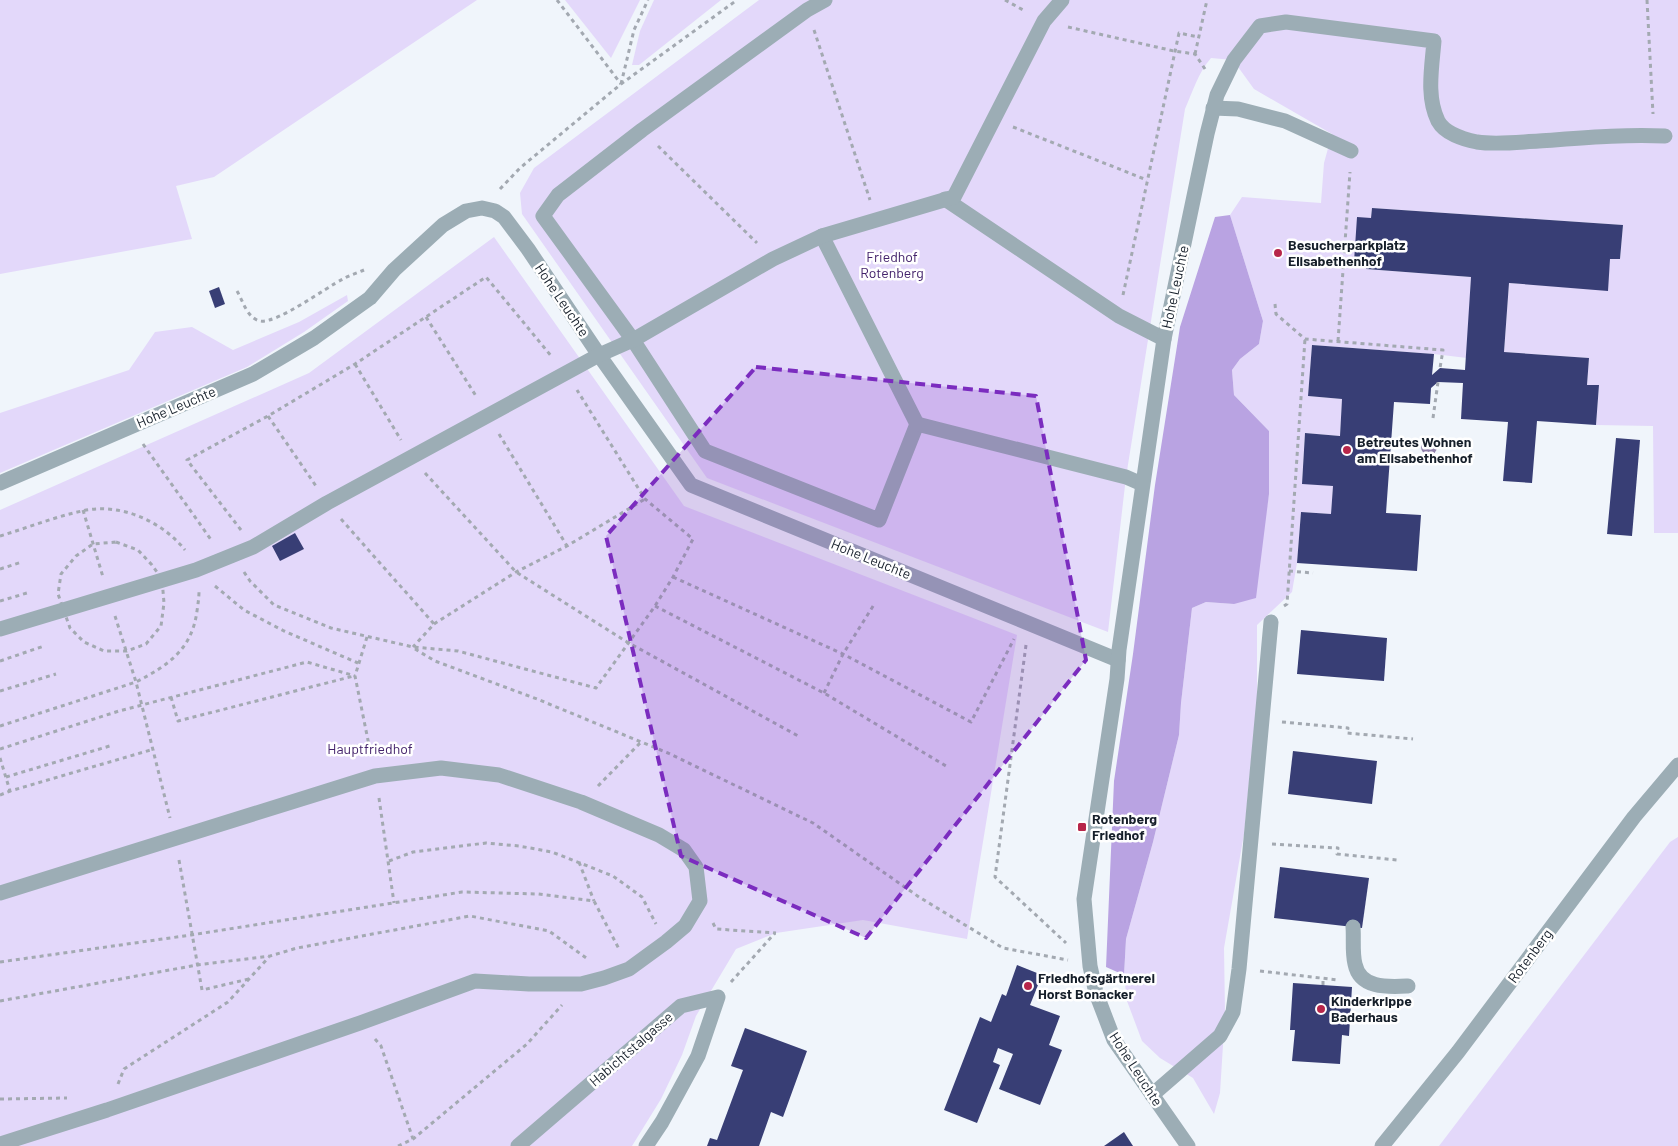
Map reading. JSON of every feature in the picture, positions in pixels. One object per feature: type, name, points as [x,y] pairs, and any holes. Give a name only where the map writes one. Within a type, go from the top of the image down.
[{"type":"street","points":[[822,236],[917,424],[879,520],[705,451],[632,340],[543,216],[558,195],[642,130],[807,10],[825,0]]},
{"type":"street","points":[[0,629],[196,570],[253,547],[327,503],[599,355],[632,340],[773,259],[822,236],[954,197],[1044,21],[1062,0]]},
{"type":"street","name":"Hohe Leuchte","points":[[1188,1146],[1114,1040],[1096,993],[1090,966],[1084,899],[1117,679],[1142,484],[1164,339],[1215,102],[1234,60],[1260,26],[1286,22],[1434,41],[1430,88],[1433,108],[1439,123],[1455,136],[1479,142],[1514,142],[1642,135],[1665,136]]},
{"type":"street","points":[[1215,102],[1285,121],[1351,151]]},
{"type":"street","points":[[946,199],[1119,316],[1164,339]]},
{"type":"street","name":"Hohe Leuchte","points":[[0,483],[252,374],[314,338],[370,298],[394,270],[443,225],[466,211],[482,208],[495,211],[504,217],[691,486],[1118,660]]},
{"type":"street","points":[[917,424],[1126,477],[1142,484]]},
{"type":"street","points":[[1152,1095],[1220,1036],[1233,1012],[1239,968],[1271,622]]},
{"type":"street","name":"Rotenberg","points":[[1382,1146],[1458,1052],[1634,817],[1678,765]]},
{"type":"street","points":[[0,893],[377,783],[441,768],[499,775],[581,802],[659,835],[684,850],[696,867],[700,901],[685,926],[629,970],[581,984],[475,981],[107,1110],[0,1144]]},
{"type":"street","points":[[1353,928],[1354,962],[1361,977],[1383,988],[1408,986]]},
{"type":"street","points":[[646,1146],[662,1122],[698,1056],[718,997]]},
{"type":"street","name":"Habichtstalgasse","points":[[518,1146],[681,1006],[718,997]]},
{"type":"path","points":[[557,0],[621,84]]},
{"type":"path","points":[[621,84],[634,30],[648,0]]},
{"type":"path","points":[[482,208],[520,168],[621,84],[737,0]]},
{"type":"path","points":[[1044,21],[1174,51],[1195,54],[1207,0]]},
{"type":"path","points":[[1647,0],[1652,112],[1665,136]]},
{"type":"path","points":[[807,10],[877,220]]},
{"type":"path","points":[[1119,316],[1179,33],[1198,37]]},
{"type":"path","points":[[994,119],[1147,180]]},
{"type":"path","points":[[642,130],[773,259]]},
{"type":"path","points":[[1338,341],[1351,151]]},
{"type":"path","points":[[238,291],[250,316],[260,321],[272,319],[285,313],[343,279],[373,266],[394,270]]},
{"type":"path","points":[[145,446],[228,557],[274,605],[331,628],[413,648],[458,651],[596,688],[655,606],[693,539],[645,498],[566,373],[486,277],[355,364],[268,416],[187,460],[253,547]]},
{"type":"path","points":[[1275,304],[1276,314],[1304,339],[1443,350],[1440,368]]},
{"type":"path","points":[[1287,604],[1304,339]]},
{"type":"path","points":[[355,364],[411,457],[516,572],[628,642],[800,737]]},
{"type":"path","points":[[1433,418],[1438,382]]},
{"type":"path","points":[[268,416],[327,503],[434,624]]},
{"type":"path","points":[[413,648],[434,624],[516,572],[567,546],[645,498]]},
{"type":"path","points":[[0,536],[84,510],[132,513],[156,524],[176,539],[188,554],[196,570],[199,596],[196,621],[189,640],[176,656],[158,671],[136,682],[0,726]]},
{"type":"path","points":[[84,510],[136,682],[169,812]]},
{"type":"path","points":[[116,542],[138,550],[162,579],[164,603],[161,626],[146,644],[127,651],[104,650],[84,642],[70,628],[58,594],[61,574],[76,556],[93,544],[116,542]]},
{"type":"path","points":[[0,570],[22,562]]},
{"type":"path","points":[[196,570],[244,610],[284,631],[358,663]]},
{"type":"path","points":[[1289,571],[1313,573]]},
{"type":"path","points":[[673,577],[843,654],[971,722],[1017,635]]},
{"type":"path","points":[[0,602],[27,593]]},
{"type":"path","points":[[824,693],[843,654],[874,604]]},
{"type":"path","points":[[655,606],[824,693],[946,766]]},
{"type":"path","points":[[367,637],[354,676],[377,783],[394,904]]},
{"type":"path","points":[[1026,645],[995,877],[1090,966]]},
{"type":"path","points":[[0,661],[44,646]]},
{"type":"path","points":[[413,648],[435,661],[538,699],[668,753],[813,823],[919,897],[1003,948],[1070,960]]},
{"type":"path","points":[[0,749],[142,705],[307,662],[354,676]]},
{"type":"path","points":[[0,691],[56,674]]},
{"type":"path","points":[[172,697],[178,721],[354,676]]},
{"type":"path","points":[[1261,720],[1348,728],[1347,733],[1413,739]]},
{"type":"path","points":[[581,802],[641,742]]},
{"type":"path","points":[[6,777],[113,745]]},
{"type":"path","points":[[0,794],[154,749]]},
{"type":"path","points":[[0,758],[10,791]]},
{"type":"path","points":[[1251,842],[1338,848],[1337,854],[1397,860]]},
{"type":"path","points":[[389,861],[413,852],[486,843],[552,852],[613,876],[642,897],[666,942]]},
{"type":"path","points":[[578,861],[594,901],[629,970]]},
{"type":"path","points":[[182,881],[202,990],[249,979]]},
{"type":"path","points":[[0,962],[191,935],[462,892],[538,894],[594,901]]},
{"type":"path","points":[[700,901],[716,929],[776,932],[718,997]]},
{"type":"path","points":[[0,1001],[197,965],[270,956],[297,948],[470,916],[549,931],[588,958],[604,978]]},
{"type":"path","points":[[107,1110],[124,1069],[228,1002],[270,956]]},
{"type":"path","points":[[1239,968],[1341,980]]},
{"type":"path","points":[[1323,978],[1323,985]]},
{"type":"path","points":[[398,1146],[413,1139],[527,1044],[581,984]]},
{"type":"path","points":[[381,1046],[413,1139]]},
{"type":"path","points":[[0,1099],[74,1098]]},
{"type":"highlighted area","points":[[756,367],[1036,396],[1086,660],[866,938],[681,856],[606,536]]},
{"type":"green space","points":[[0,0],[477,0],[214,177],[176,186],[192,239],[0,274]]},
{"type":"green space","points":[[565,0],[640,0],[611,58]]},
{"type":"green space","points":[[654,0],[721,0],[639,65],[632,65],[640,31]]},
{"type":"green space","name":"Friedhof Rotenberg","points":[[759,0],[1678,0],[1678,533],[1654,533],[1653,426],[1596,425],[1599,386],[1587,385],[1589,358],[1504,352],[1509,283],[1607,290],[1610,259],[1620,259],[1623,225],[1372,208],[1366,269],[1471,277],[1467,358],[1312,345],[1308,396],[1342,399],[1340,436],[1305,433],[1302,483],[1333,486],[1331,514],[1301,512],[1297,563],[1292,592],[1257,625],[1257,701],[1244,834],[1224,948],[1225,1013],[1220,1093],[1214,1114],[1193,1078],[1160,1058],[1142,1041],[1127,1001],[1124,975],[1126,939],[1153,842],[1179,735],[1192,608],[1206,602],[1234,604],[1262,538],[1269,494],[1269,431],[1234,395],[1232,370],[1240,359],[1259,344],[1263,321],[1230,215],[1242,197],[1321,203],[1324,163],[1332,134],[1254,89],[1233,60],[1211,58],[1196,82],[1185,109],[1126,477],[1108,632],[707,478],[522,214],[520,193],[534,168]]},
{"type":"green space","name":"Hauptfriedhof","points":[[494,237],[684,506],[1017,635],[967,939],[863,920],[776,933],[736,949],[696,1016],[682,1055],[661,1099],[632,1146],[0,1146],[0,510],[309,373]]},
{"type":"green space","points":[[347,295],[348,301],[304,332],[247,367],[0,473],[0,413],[129,370],[155,332],[192,327],[233,350],[299,322]]},
{"type":"green space","points":[[1678,837],[1678,1146],[1439,1146],[1670,842]]},
{"type":"shaded area","points":[[1230,215],[1263,321],[1259,344],[1240,359],[1232,370],[1234,395],[1269,431],[1269,494],[1256,598],[1234,604],[1206,602],[1192,608],[1179,735],[1153,842],[1126,939],[1124,975],[1106,967],[1114,781],[1155,485],[1180,327],[1215,217]]},
{"type":"building","points":[[1372,208],[1623,225],[1620,259],[1610,259],[1608,291],[1509,283],[1504,352],[1589,358],[1587,385],[1599,385],[1596,425],[1537,421],[1532,483],[1503,481],[1508,422],[1461,419],[1463,383],[1438,382],[1431,388],[1430,404],[1394,402],[1386,513],[1421,515],[1417,571],[1297,563],[1301,512],[1331,514],[1333,486],[1302,484],[1305,433],[1340,436],[1342,399],[1308,396],[1312,345],[1434,354],[1432,375],[1440,368],[1465,370],[1471,277],[1366,269],[1366,263],[1354,262],[1357,217],[1371,218]]},
{"type":"building","points":[[219,287],[225,304],[215,308],[209,291]]},
{"type":"building","points":[[1616,438],[1640,440],[1632,536],[1607,534]]},
{"type":"building","points":[[295,533],[304,549],[280,561],[272,546]]},
{"type":"building","points":[[1301,630],[1387,638],[1384,681],[1297,674]]},
{"type":"building","points":[[1293,751],[1377,761],[1372,804],[1288,794]]},
{"type":"building","points":[[1280,867],[1369,878],[1362,928],[1274,918]]},
{"type":"building","points":[[1017,965],[1042,975],[1030,1005],[1060,1016],[1049,1045],[1062,1050],[1040,1105],[999,1089],[1013,1054],[998,1048],[993,1062],[1000,1065],[977,1123],[944,1110],[980,1017],[991,1022],[1002,994],[1006,996]]},
{"type":"building","name":"Kinderkrippe Baderhaus","points":[[1293,983],[1352,987],[1349,1036],[1342,1035],[1340,1064],[1292,1061],[1295,1030],[1290,1030]]},
{"type":"building","points":[[745,1028],[807,1051],[783,1117],[771,1112],[759,1146],[707,1146],[710,1138],[717,1140],[743,1070],[731,1066]]},
{"type":"building","points":[[1124,1132],[1133,1146],[1104,1146]]},
{"type":"place","name":"Besucherparkplatz Elisabethenhof","points":[[1278,253]]},
{"type":"place","name":"Betreutes Wohnen am Elisabethenhof","points":[[1347,450]]},
{"type":"place","name":"Rotenberg Friedhof","points":[[1082,827]]},
{"type":"place","name":"Friedhofsgärtnerei Horst Bonacker","points":[[1028,986]]},
{"type":"place","name":"Kinderkrippe Baderhaus","points":[[1321,1009]]}]
